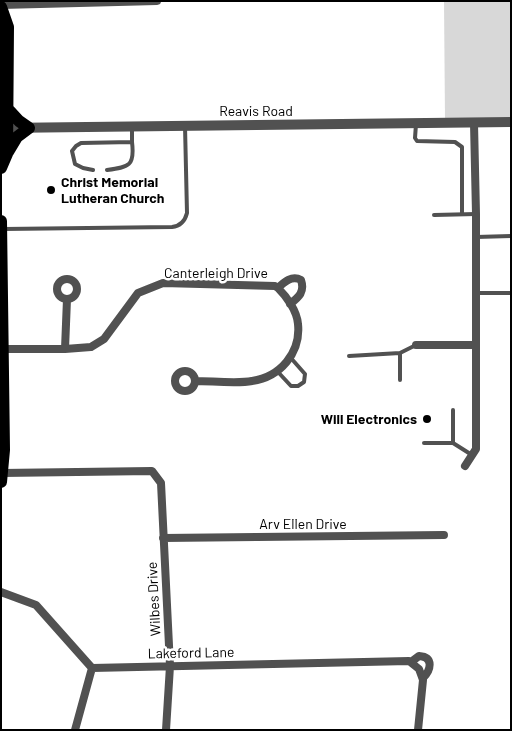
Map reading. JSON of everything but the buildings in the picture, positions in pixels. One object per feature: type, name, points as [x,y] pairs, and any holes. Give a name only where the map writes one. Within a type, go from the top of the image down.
[{"type":"main road","points":[[1,6],[8,27],[7,108],[4,128],[7,154]]},
{"type":"main road","points":[[1,168],[17,137],[29,128],[19,121],[7,108]]},
{"type":"main road","points":[[1,221],[2,477]]},
{"type":"street","points":[[1,6],[157,1]]},
{"type":"street","name":"Reavis Road","points":[[4,128],[511,122]]},
{"type":"street","points":[[465,466],[476,449],[474,123]]},
{"type":"street","name":"Canterleigh Drive","points":[[3,350],[91,347],[104,339],[138,293],[163,283],[277,287],[291,278],[297,278],[301,280],[303,287],[301,295],[290,304]]},
{"type":"street","points":[[195,381],[253,381],[278,372],[290,357],[297,342],[298,324],[290,304],[277,287]]},
{"type":"street","points":[[65,349],[67,299]]},
{"type":"street","points":[[416,345],[476,345]]},
{"type":"street","name":"Wilbes Drive","points":[[2,477],[152,471],[161,483],[170,666],[166,730]]},
{"type":"street","name":"Arv Ellen Drive","points":[[163,538],[444,535]]},
{"type":"street","points":[[1,592],[36,605],[92,668],[74,730]]},
{"type":"street","name":"Lakeford Lane","points":[[92,668],[411,662],[419,656],[424,656],[430,664],[430,669],[423,678]]},
{"type":"street","points":[[411,662],[419,669],[423,678],[418,730]]},
{"type":"lane","points":[[416,124],[415,138],[417,140],[455,142],[462,147],[462,214]]},
{"type":"lane","points":[[1,229],[172,227],[181,224],[187,213],[185,125]]},
{"type":"lane","points":[[107,170],[126,166],[132,162],[134,157],[131,126]]},
{"type":"lane","points":[[93,170],[75,164],[72,151],[76,146],[81,143],[132,142]]},
{"type":"lane","points":[[434,215],[476,214]]},
{"type":"lane","points":[[476,237],[511,236]]},
{"type":"lane","points":[[476,293],[511,293]]},
{"type":"lane","points":[[349,356],[400,353],[416,345]]},
{"type":"lane","points":[[400,353],[400,380]]},
{"type":"lane","points":[[278,372],[291,386],[298,386],[304,382],[305,374],[290,357]]},
{"type":"lane","points":[[453,410],[453,442]]},
{"type":"lane","points":[[424,443],[453,442],[472,455]]},
{"type":"shaded area","points":[[444,1],[511,1],[511,118],[445,119]]},
{"type":"place","name":"Christ Memorial Lutheran Church","points":[[51,190]]},
{"type":"place","name":"Will Electronics","points":[[427,419]]}]
